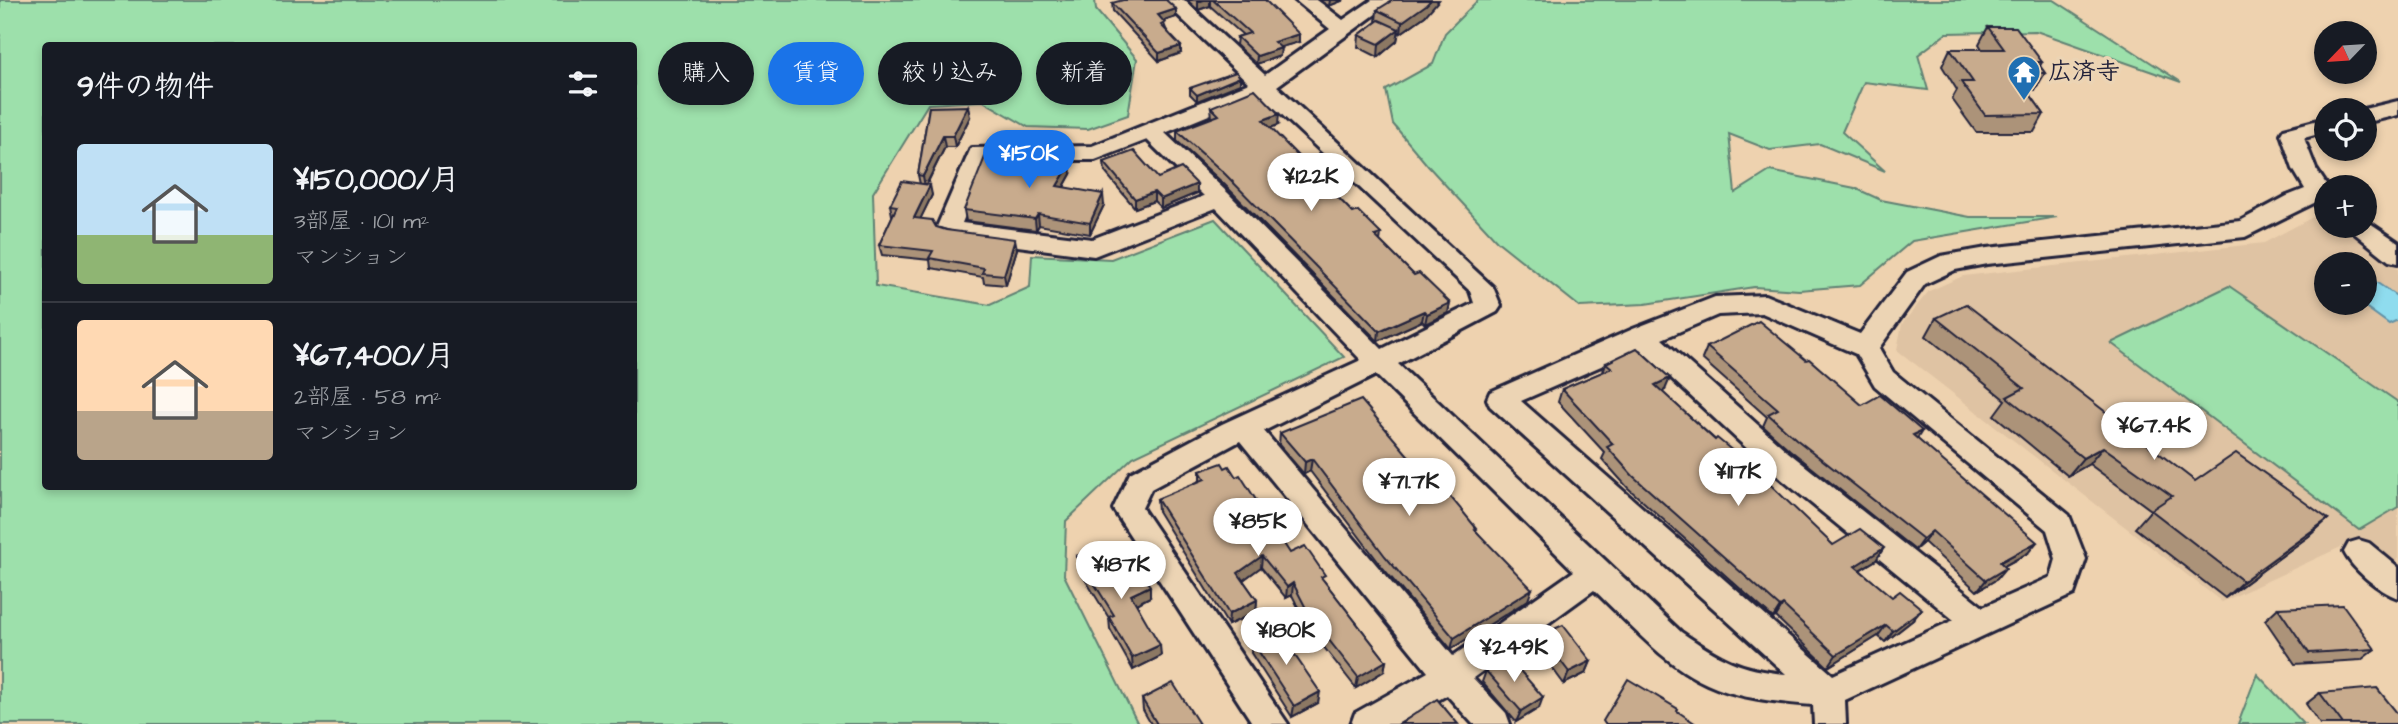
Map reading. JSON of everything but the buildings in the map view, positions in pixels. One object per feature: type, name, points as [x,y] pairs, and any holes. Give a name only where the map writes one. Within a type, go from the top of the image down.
[{"type":"street","points":[[1172,0],[1481,287],[1488,306],[1469,318],[1232,432],[1140,481],[1127,509],[1272,724]]},
{"type":"street","points":[[1305,0],[1342,29]]},
{"type":"street","points":[[1220,198],[1094,248],[948,229],[979,153],[1095,153],[1151,132],[1264,85],[1385,0]]},
{"type":"street","points":[[2377,113],[2398,108]]},
{"type":"street","points":[[2314,128],[2292,134],[2302,163],[2314,182]]},
{"type":"street","points":[[1151,132],[1220,198],[1378,361],[1595,572],[1670,642],[1716,673],[1768,687],[1829,692],[2063,585],[2071,559],[2059,523],[1884,379],[1865,348],[1765,304],[1715,306],[1500,399],[1829,692],[1830,724]]},
{"type":"street","points":[[1865,348],[1916,278],[1950,262],[2245,229],[2295,201],[2314,197]]},
{"type":"street","points":[[2376,238],[2398,255]]},
{"type":"street","points":[[1642,336],[1778,460],[1980,623]]},
{"type":"street","points":[[1245,428],[1450,676],[1494,724]]},
{"type":"street","points":[[2359,552],[2398,585]]},
{"type":"street","points":[[1367,724],[1450,676],[1595,572]]},
{"type":"shaded area","points":[[2314,216],[2314,238],[2359,238],[2377,252],[2314,252],[2314,315],[2377,315],[2377,252],[2398,269],[2398,575],[2354,541],[2222,602],[1897,350],[1902,324],[1929,291],[1963,276],[2264,243]]},
{"type":"green space","points":[[0,0],[1095,0],[1096,10],[1123,42],[1036,42],[1036,105],[1130,105],[1128,115],[1088,129],[1028,127],[990,105],[1022,105],[1022,42],[878,42],[878,105],[927,105],[873,193],[876,286],[990,305],[1030,287],[1032,255],[1111,259],[1215,219],[1344,357],[1133,457],[1066,521],[1064,575],[1138,724],[0,724]]},
{"type":"green space","points":[[1478,0],[2054,0],[2181,82],[2036,31],[1947,33],[1918,55],[1928,90],[1864,82],[1842,132],[1885,171],[1820,144],[1770,150],[1729,134],[1735,193],[1770,171],[1855,188],[1881,200],[1970,217],[2057,217],[1912,241],[1860,285],[1799,290],[1754,287],[1645,304],[1580,307],[1497,241],[1393,124],[1386,90],[1433,64],[1445,33]]},
{"type":"green space","points":[[1132,53],[1137,59],[1132,90]]},
{"type":"green space","points":[[2229,286],[2398,402],[2398,507],[2359,530],[2111,343]]},
{"type":"green space","points":[[2257,674],[2304,724],[2238,724]]},
{"type":"water","points":[[2377,283],[2398,297],[2398,320],[2389,324],[2377,315]]},
{"type":"place","name":"広済寺","points":[[2024,102]]}]
